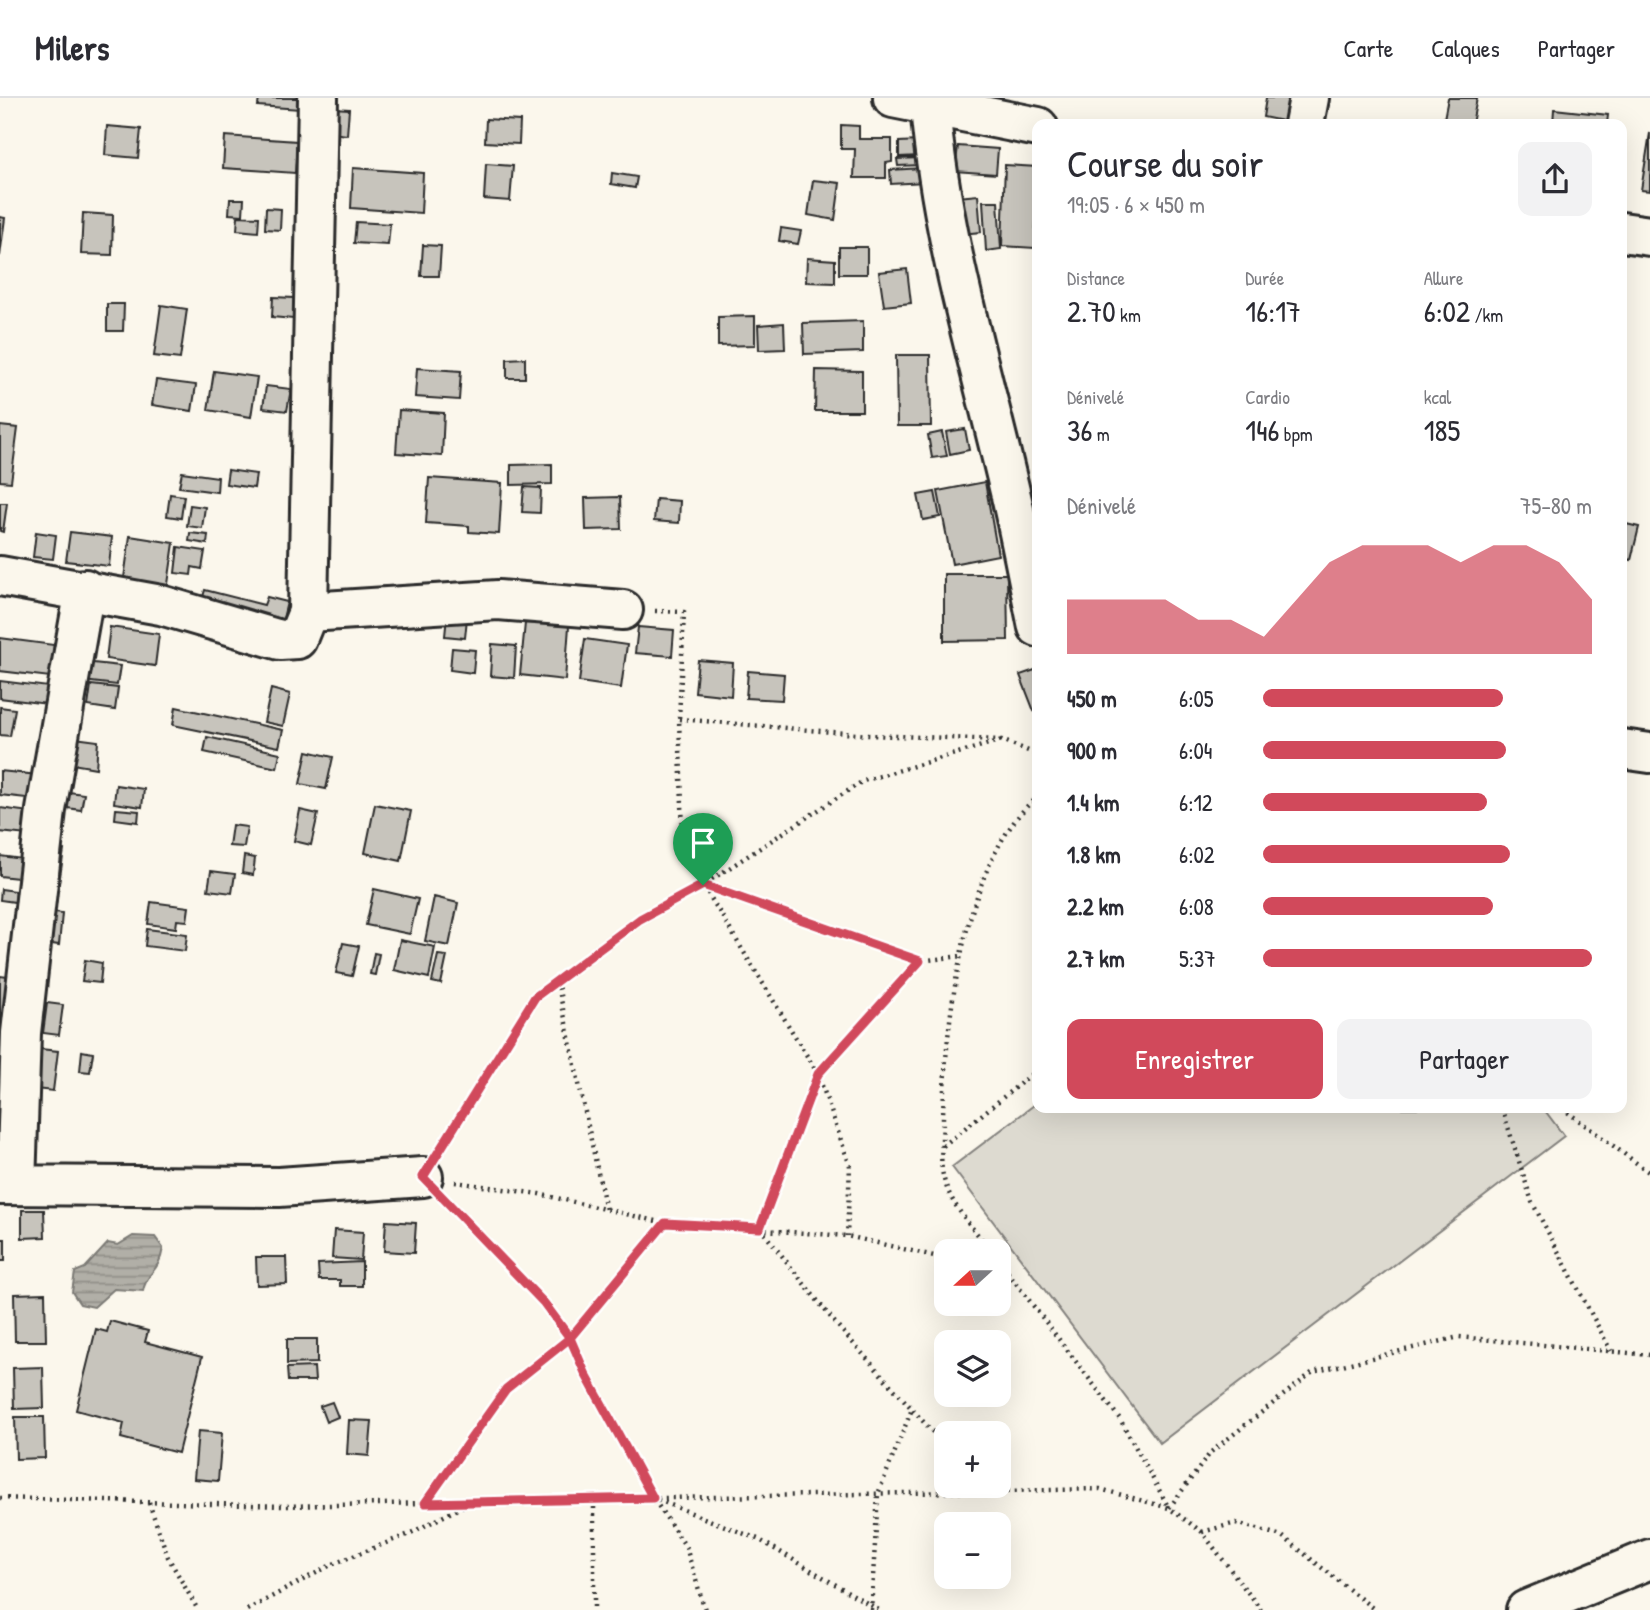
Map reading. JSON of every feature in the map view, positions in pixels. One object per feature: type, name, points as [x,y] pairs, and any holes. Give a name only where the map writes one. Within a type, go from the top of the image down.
[{"type":"street","points":[[0,576],[85,589],[161,605],[281,640],[297,639],[308,612],[318,98]]},
{"type":"street","points":[[893,98],[1032,126]]},
{"type":"street","points":[[1305,119],[1310,98]]},
{"type":"street","points":[[930,106],[934,157],[961,300],[1012,497],[1032,597]]},
{"type":"street","points":[[1627,233],[1650,236]]},
{"type":"street","points":[[85,589],[45,823],[21,1033],[8,1185],[279,1188],[423,1177]]},
{"type":"street","points":[[308,612],[498,600],[623,610]]},
{"type":"street","points":[[1627,751],[1650,753]]},
{"type":"street","points":[[1526,1610],[1650,1559]]},
{"type":"path","points":[[623,610],[684,612],[679,719],[683,832],[703,885],[818,1074],[850,1166],[847,1236]]},
{"type":"path","points":[[679,719],[868,735],[1002,740],[1032,752]]},
{"type":"path","points":[[423,1177],[535,997],[640,919],[703,885],[863,781],[1002,740]]},
{"type":"path","points":[[981,1239],[951,1201],[942,1170],[944,1064],[961,956],[992,857],[1032,801]]},
{"type":"path","points":[[703,885],[920,961],[961,956]]},
{"type":"path","points":[[760,1228],[818,1074],[920,961]]},
{"type":"path","points":[[557,981],[606,1210]]},
{"type":"path","points":[[943,1146],[1032,1074]]},
{"type":"path","points":[[1504,1113],[1532,1202],[1611,1351]]},
{"type":"path","points":[[1569,1113],[1650,1173]]},
{"type":"path","points":[[423,1177],[539,1194],[665,1223],[847,1236],[934,1256]]},
{"type":"path","points":[[423,1177],[544,1303],[570,1338],[586,1375],[653,1498],[686,1547],[705,1610]]},
{"type":"path","points":[[425,1503],[506,1389],[570,1338],[665,1223]]},
{"type":"path","points":[[760,1228],[836,1324],[934,1434]]},
{"type":"path","points":[[1012,1277],[1120,1419],[1169,1508]]},
{"type":"path","points":[[1169,1508],[1211,1452],[1313,1372],[1459,1337],[1650,1355]]},
{"type":"path","points":[[871,1607],[878,1494],[912,1409]]},
{"type":"path","points":[[1011,1491],[1100,1489],[1169,1508],[1202,1532],[1261,1610]]},
{"type":"path","points":[[0,1498],[284,1506],[934,1493]]},
{"type":"path","points":[[653,1498],[758,1539],[879,1610]]},
{"type":"path","points":[[594,1500],[594,1610]]},
{"type":"path","points":[[247,1610],[333,1564],[410,1534],[470,1502]]},
{"type":"path","points":[[149,1503],[169,1556],[198,1610]]},
{"type":"path","points":[[1202,1532],[1236,1523],[1282,1536],[1375,1610]]},
{"type":"shaded area","points":[[1032,1107],[1032,1113],[1547,1113],[1564,1136],[1160,1443],[1012,1247],[1012,1239],[1006,1239],[952,1167]]},
{"type":"shaded area","points":[[133,1236],[155,1237],[163,1248],[159,1262],[147,1279],[143,1291],[114,1289],[94,1307],[80,1304],[72,1292],[75,1272],[85,1268],[108,1243],[118,1245]]},
{"type":"building","points":[[259,98],[301,98],[300,109],[258,106]]},
{"type":"building","points":[[1266,98],[1301,98],[1298,119],[1263,117]]},
{"type":"building","points":[[1448,98],[1477,98],[1473,119],[1444,119]]},
{"type":"building","points":[[333,108],[349,109],[347,135],[331,133]]},
{"type":"building","points":[[1554,109],[1608,115],[1608,119],[1553,119]]},
{"type":"building","points":[[486,119],[520,121],[519,144],[485,142]]},
{"type":"building","points":[[841,125],[859,126],[859,139],[892,139],[892,162],[886,163],[886,178],[854,178],[855,149],[841,149]]},
{"type":"building","points":[[107,126],[141,129],[138,158],[105,155]]},
{"type":"building","points":[[1650,133],[1650,191],[1641,190]]},
{"type":"building","points":[[225,136],[297,141],[295,173],[223,168]]},
{"type":"building","points":[[919,141],[920,156],[899,157],[899,142]]},
{"type":"building","points":[[958,146],[998,149],[996,174],[955,171]]},
{"type":"building","points":[[920,158],[921,165],[898,166],[897,159]]},
{"type":"building","points":[[486,164],[513,166],[510,201],[484,199]]},
{"type":"building","points":[[1005,165],[1032,167],[1032,248],[1002,246]]},
{"type":"building","points":[[353,168],[423,173],[421,213],[351,208]]},
{"type":"building","points":[[923,168],[924,182],[891,184],[890,170]]},
{"type":"building","points":[[612,173],[637,177],[635,188],[611,184]]},
{"type":"building","points":[[813,180],[840,183],[835,220],[808,215]]},
{"type":"building","points":[[978,195],[981,232],[961,234],[958,197]]},
{"type":"building","points":[[230,199],[244,199],[243,215],[229,214]]},
{"type":"building","points":[[983,201],[998,201],[1001,249],[986,251]]},
{"type":"building","points":[[266,208],[281,209],[280,230],[265,229]]},
{"type":"building","points":[[83,213],[113,215],[112,255],[81,254]]},
{"type":"building","points":[[238,216],[259,217],[258,232],[237,230]]},
{"type":"building","points":[[0,217],[5,218],[0,256]]},
{"type":"building","points":[[356,222],[390,224],[388,245],[354,243]]},
{"type":"building","points":[[781,228],[801,231],[798,244],[779,241]]},
{"type":"building","points":[[423,245],[441,246],[439,276],[421,276]]},
{"type":"building","points":[[839,247],[867,247],[867,274],[839,274]]},
{"type":"building","points":[[807,258],[835,260],[835,283],[806,282]]},
{"type":"building","points":[[907,269],[911,303],[884,306],[879,272]]},
{"type":"building","points":[[273,297],[294,298],[293,319],[272,317]]},
{"type":"building","points":[[107,304],[124,304],[123,331],[107,331]]},
{"type":"building","points":[[161,305],[187,309],[180,359],[154,356]]},
{"type":"building","points":[[755,316],[755,345],[718,346],[718,317]]},
{"type":"building","points":[[863,321],[863,352],[804,354],[803,323]]},
{"type":"building","points":[[784,323],[785,349],[759,350],[758,325]]},
{"type":"building","points":[[896,355],[930,355],[931,426],[897,426]]},
{"type":"building","points":[[525,358],[525,378],[507,378],[507,359]]},
{"type":"building","points":[[417,368],[461,371],[459,400],[415,397]]},
{"type":"building","points":[[816,370],[862,371],[862,411],[815,411]]},
{"type":"building","points":[[214,371],[257,377],[251,417],[208,410]]},
{"type":"building","points":[[156,380],[196,385],[192,411],[152,405]]},
{"type":"building","points":[[266,386],[291,389],[287,411],[263,408]]},
{"type":"building","points":[[399,410],[444,413],[442,456],[396,453]]},
{"type":"building","points":[[0,426],[18,428],[11,482],[0,481]]},
{"type":"building","points":[[965,429],[969,450],[950,454],[946,432]]},
{"type":"building","points":[[942,432],[947,456],[932,458],[928,435]]},
{"type":"building","points":[[552,464],[552,484],[511,485],[511,465]]},
{"type":"building","points":[[228,470],[256,474],[254,488],[226,484]]},
{"type":"building","points":[[182,472],[218,477],[217,492],[179,487]]},
{"type":"building","points":[[429,478],[502,483],[499,534],[469,532],[469,526],[426,523]]},
{"type":"building","points":[[985,482],[998,555],[952,564],[938,491]]},
{"type":"building","points":[[524,487],[541,488],[540,513],[522,512]]},
{"type":"building","points":[[935,492],[940,517],[923,520],[918,495]]},
{"type":"building","points":[[170,494],[184,496],[181,518],[167,516]]},
{"type":"building","points":[[620,497],[621,529],[586,530],[585,498]]},
{"type":"building","points":[[656,499],[680,501],[679,523],[654,521]]},
{"type":"building","points":[[0,503],[7,503],[3,532],[0,531]]},
{"type":"building","points":[[190,505],[205,507],[202,528],[187,526]]},
{"type":"building","points":[[1627,524],[1639,527],[1631,560],[1627,559]]},
{"type":"building","points":[[36,532],[56,535],[53,559],[33,557]]},
{"type":"building","points":[[70,532],[112,537],[109,566],[66,561]]},
{"type":"building","points":[[190,533],[208,535],[207,544],[189,541]]},
{"type":"building","points":[[130,536],[174,543],[167,591],[123,585]]},
{"type":"building","points":[[178,547],[205,551],[202,569],[192,567],[191,575],[175,573]]},
{"type":"building","points":[[944,574],[1007,574],[1008,640],[944,641]]},
{"type":"building","points":[[205,590],[264,605],[267,597],[287,602],[280,631],[199,610]]},
{"type":"building","points":[[447,616],[467,618],[465,638],[445,636]]},
{"type":"building","points":[[525,623],[569,626],[565,680],[520,675]]},
{"type":"building","points":[[110,627],[159,634],[155,666],[106,659]]},
{"type":"building","points":[[638,627],[674,630],[672,656],[635,653]]},
{"type":"building","points":[[0,638],[54,645],[50,677],[0,671]]},
{"type":"building","points":[[585,639],[627,645],[621,688],[579,682]]},
{"type":"building","points":[[492,644],[516,646],[514,678],[490,676]]},
{"type":"building","points":[[452,648],[475,650],[473,673],[450,670]]},
{"type":"building","points":[[698,660],[733,663],[731,696],[695,692]]},
{"type":"building","points":[[84,662],[120,666],[117,685],[83,681]]},
{"type":"building","points":[[748,671],[784,674],[782,700],[746,698]]},
{"type":"building","points":[[1032,671],[1032,706],[1020,675]]},
{"type":"building","points":[[0,681],[49,687],[47,704],[0,698]]},
{"type":"building","points":[[91,685],[118,688],[115,710],[88,706]]},
{"type":"building","points":[[271,689],[290,694],[283,726],[264,722]]},
{"type":"building","points":[[0,707],[15,709],[10,736],[0,735]]},
{"type":"building","points":[[176,707],[283,730],[279,747],[173,725]]},
{"type":"building","points":[[207,737],[280,753],[277,768],[204,752]]},
{"type":"building","points":[[75,738],[98,741],[96,768],[72,764]]},
{"type":"building","points":[[307,751],[333,757],[326,789],[300,784]]},
{"type":"building","points":[[0,771],[38,775],[35,799],[0,795]]},
{"type":"building","points":[[116,785],[144,789],[142,807],[114,803]]},
{"type":"building","points":[[69,792],[84,794],[81,810],[67,808]]},
{"type":"building","points":[[375,804],[411,811],[401,861],[365,853]]},
{"type":"building","points":[[0,808],[30,812],[27,835],[0,832]]},
{"type":"building","points":[[116,809],[139,811],[138,822],[115,819]]},
{"type":"building","points":[[300,810],[318,814],[311,845],[294,841]]},
{"type":"building","points":[[232,825],[247,827],[244,847],[229,846]]},
{"type":"building","points":[[48,848],[64,850],[58,890],[44,888]]},
{"type":"building","points":[[0,856],[30,860],[27,879],[0,876]]},
{"type":"building","points":[[244,856],[255,858],[253,875],[242,873]]},
{"type":"building","points":[[211,871],[235,874],[232,893],[208,890]]},
{"type":"building","points":[[1,889],[16,891],[15,902],[0,900]]},
{"type":"building","points":[[374,889],[418,899],[410,934],[366,925]]},
{"type":"building","points":[[434,897],[458,903],[449,946],[425,941]]},
{"type":"building","points":[[151,902],[189,907],[187,921],[177,920],[176,928],[148,924]]},
{"type":"building","points":[[49,911],[62,913],[59,945],[45,943]]},
{"type":"building","points":[[147,929],[187,934],[185,951],[145,946]]},
{"type":"building","points":[[400,940],[435,947],[429,978],[394,970]]},
{"type":"building","points":[[343,943],[359,946],[352,976],[336,973]]},
{"type":"building","points":[[374,953],[379,954],[375,975],[370,974]]},
{"type":"building","points":[[438,955],[447,956],[441,984],[432,982]]},
{"type":"building","points":[[85,960],[102,963],[100,983],[82,981]]},
{"type":"building","points":[[0,976],[16,978],[7,1048],[0,1047]]},
{"type":"building","points":[[47,1003],[63,1005],[59,1035],[43,1033]]},
{"type":"building","points":[[31,1048],[58,1051],[53,1091],[26,1088]]},
{"type":"building","points":[[82,1051],[93,1053],[90,1072],[80,1071]]},
{"type":"building","points":[[22,1210],[44,1210],[45,1237],[22,1238]]},
{"type":"building","points":[[386,1221],[416,1223],[414,1253],[384,1251]]},
{"type":"building","points":[[334,1230],[363,1232],[361,1260],[332,1258]]},
{"type":"building","points":[[0,1239],[5,1239],[5,1261],[0,1261]]},
{"type":"building","points":[[256,1257],[286,1257],[287,1284],[257,1285]]},
{"type":"building","points":[[362,1262],[362,1286],[340,1286],[340,1280],[319,1280],[318,1264]]},
{"type":"building","points":[[45,1293],[46,1341],[15,1341],[14,1294]]},
{"type":"building","points":[[110,1321],[148,1331],[145,1342],[202,1357],[178,1453],[121,1438],[124,1423],[76,1410],[96,1329],[107,1332]]},
{"type":"building","points":[[287,1339],[317,1339],[317,1363],[287,1364]]},
{"type":"building","points":[[43,1367],[44,1408],[14,1409],[13,1368]]},
{"type":"building","points":[[314,1367],[315,1381],[288,1381],[287,1368]]},
{"type":"building","points":[[332,1402],[338,1417],[326,1422],[320,1406]]},
{"type":"building","points":[[15,1417],[44,1417],[45,1458],[16,1459]]},
{"type":"building","points":[[349,1420],[372,1421],[369,1456],[347,1454]]},
{"type":"building","points":[[198,1431],[222,1433],[218,1481],[194,1479]]},
{"type":"route","points":[[703,885],[640,919],[535,997],[423,1177],[544,1303],[570,1338],[506,1389],[425,1503],[653,1498],[640,1469],[586,1375],[570,1338],[665,1223],[760,1228],[818,1074],[920,961],[703,885]]}]
